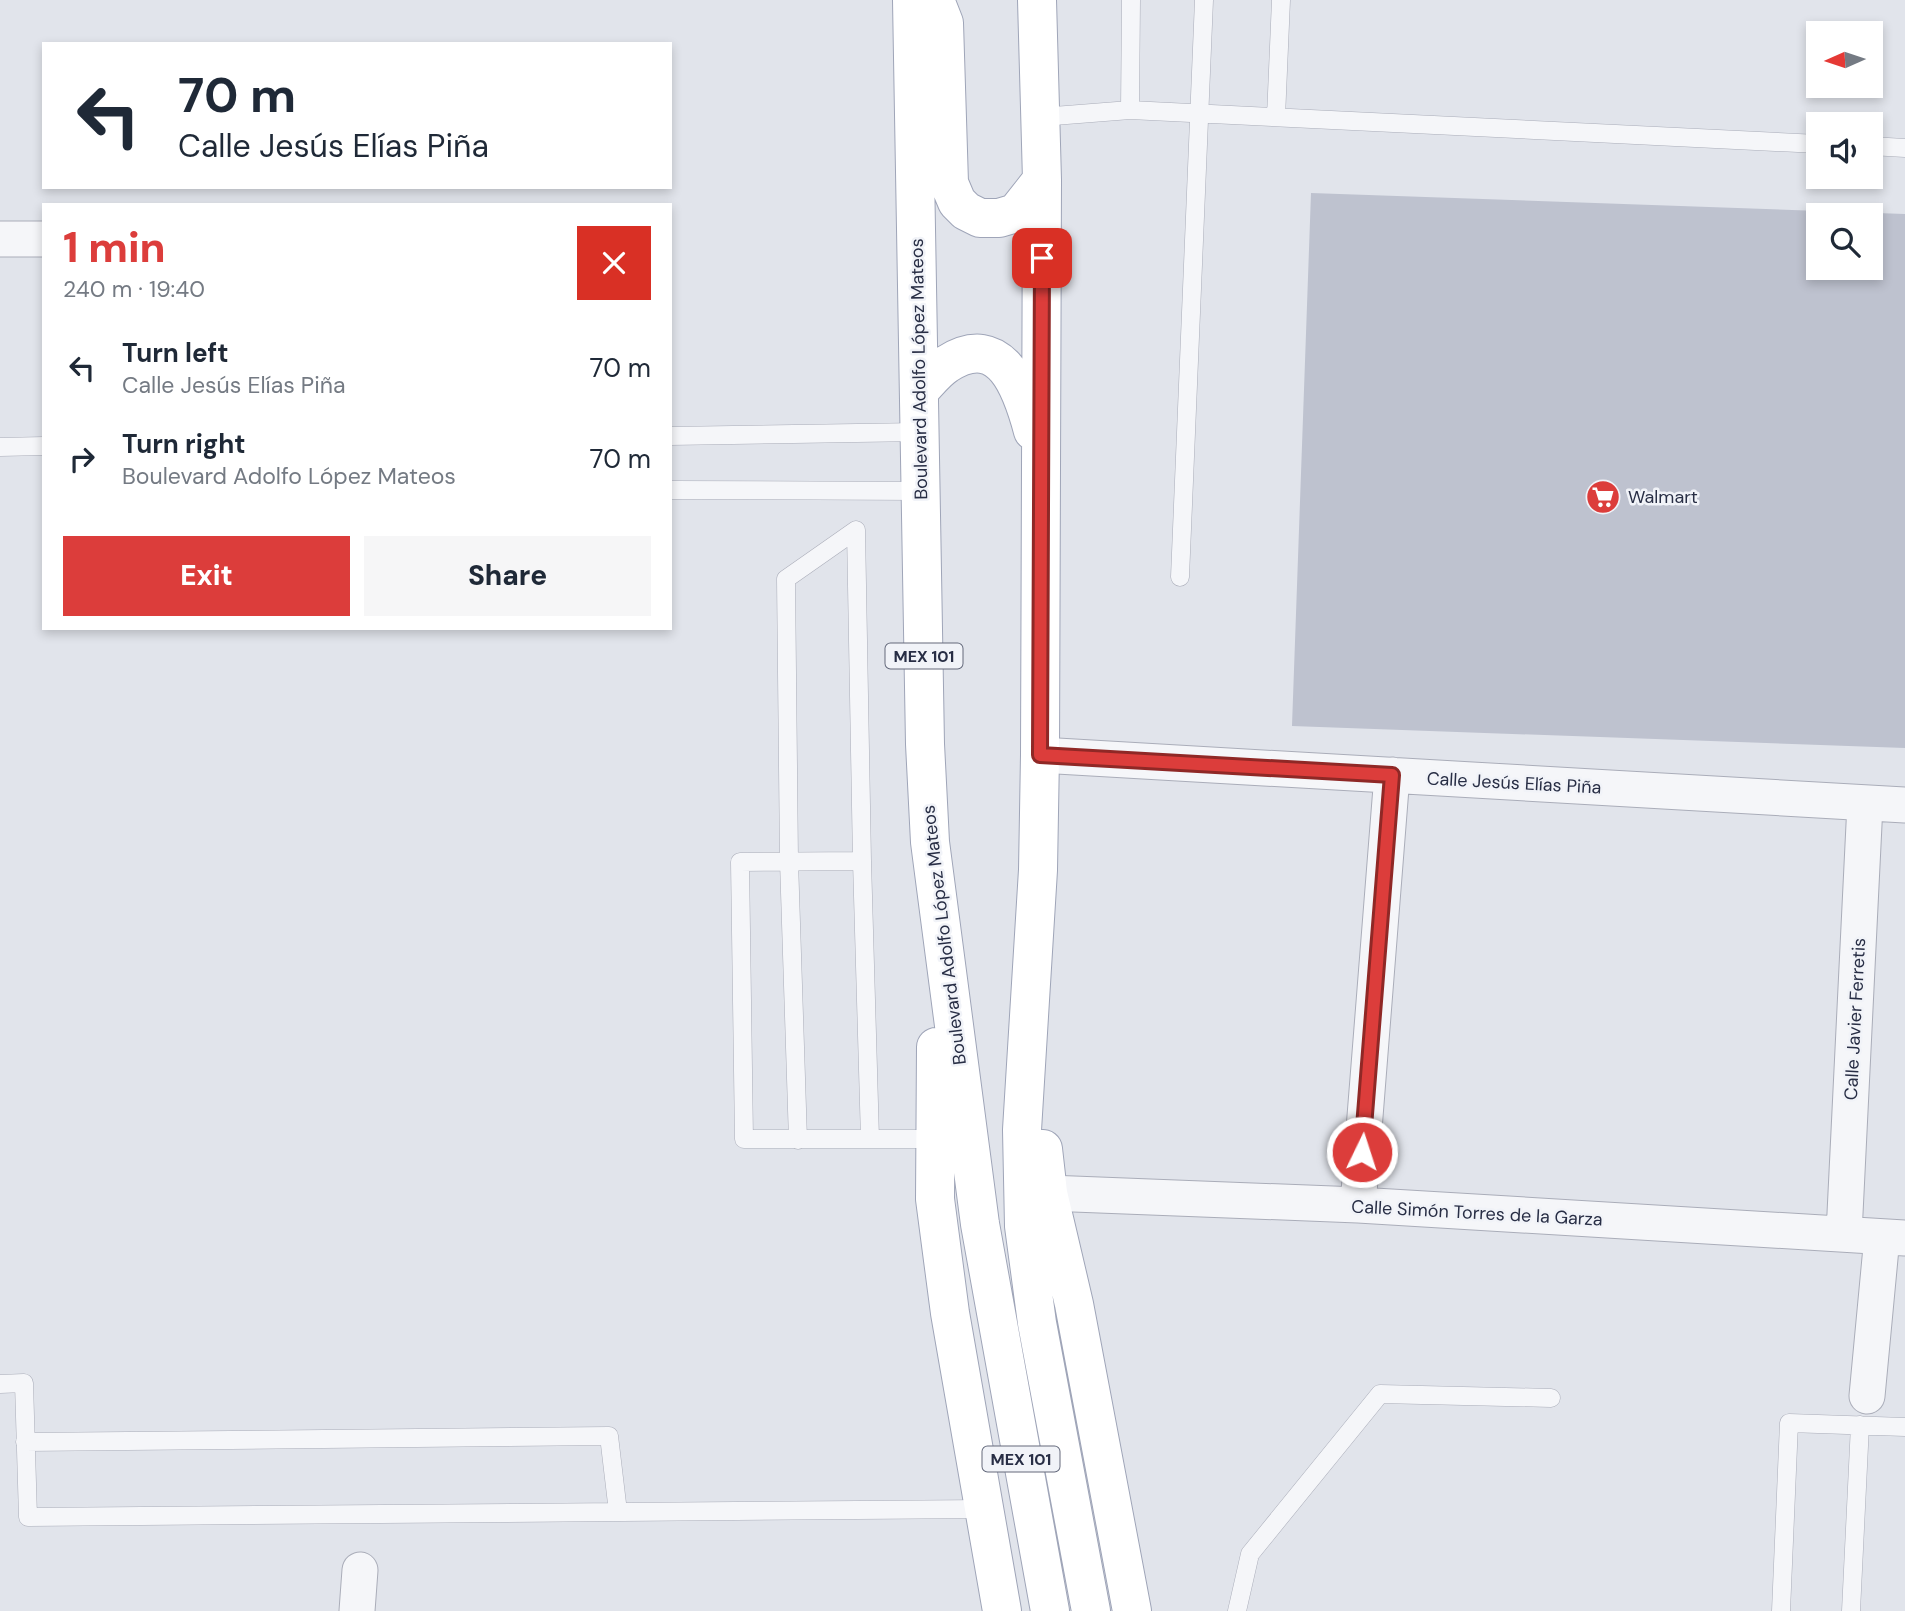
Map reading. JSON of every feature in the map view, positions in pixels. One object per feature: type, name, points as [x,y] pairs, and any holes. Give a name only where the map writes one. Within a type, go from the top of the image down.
[{"type":"main road","name":"Boulevard Adolfo López Mateos","points":[[912,0],[930,842],[992,1307],[1049,1611]]},
{"type":"main road","points":[[935,0],[944,23],[949,183],[957,202],[980,218],[999,218],[1016,213],[1042,180]]},
{"type":"main road","name":"MEX 101","points":[[1037,0],[1042,180],[1040,755],[1038,870],[1022,1130],[1023,1212],[1037,1323],[1091,1611]]},
{"type":"main road","points":[[920,390],[946,364],[971,354],[988,356],[1003,363],[1023,392],[1043,464]]},
{"type":"main road","points":[[930,842],[937,1139],[935,1199],[947,1287],[1002,1611]]},
{"type":"main road","points":[[1029,1018],[1048,1192],[1074,1304],[1132,1611]]},
{"type":"street","points":[[0,239],[42,239]]},
{"type":"street","name":"Calle Jesús Elías Piña","points":[[1040,755],[1905,806]]},
{"type":"street","points":[[1358,1205],[1392,775]]},
{"type":"street","name":"Calle Javier Ferretis","points":[[1844,1234],[1865,804]]},
{"type":"street","name":"Calle Simón Torres de la Garza","points":[[1048,1192],[1358,1205],[1894,1238]]},
{"type":"street","points":[[1864,1411],[1894,1238]]},
{"type":"street","points":[[357,1611],[360,1570]]},
{"type":"lane","points":[[1130,110],[1131,0]]},
{"type":"lane","points":[[1180,577],[1204,0]]},
{"type":"lane","points":[[1276,117],[1281,0]]},
{"type":"lane","points":[[1041,117],[1130,110],[1806,143]]},
{"type":"lane","points":[[1883,147],[1905,148]]},
{"type":"lane","points":[[672,436],[920,432]]},
{"type":"lane","points":[[0,447],[42,446]]},
{"type":"lane","points":[[672,490],[921,491]]},
{"type":"lane","points":[[798,1140],[789,862],[786,579],[856,530],[870,1139]]},
{"type":"lane","points":[[862,861],[740,862],[744,1139],[937,1139]]},
{"type":"lane","points":[[0,1384],[23,1383],[28,1517],[985,1509]]},
{"type":"lane","points":[[1237,1611],[1251,1553],[1380,1394],[1551,1398]]},
{"type":"lane","points":[[1852,1611],[1864,1411]]},
{"type":"lane","points":[[1781,1611],[1788,1423],[1864,1411],[1905,1427]]},
{"type":"lane","points":[[26,1442],[609,1436],[618,1512]]},
{"type":"building","name":"Walmart","points":[[1311,193],[1806,210],[1806,280],[1883,280],[1883,213],[1905,214],[1905,748],[1292,726]]},
{"type":"place","name":"Walmart","points":[[1603,497]]},
{"type":"route","points":[[1042,258],[1040,755],[1392,775],[1362,1152]]}]
